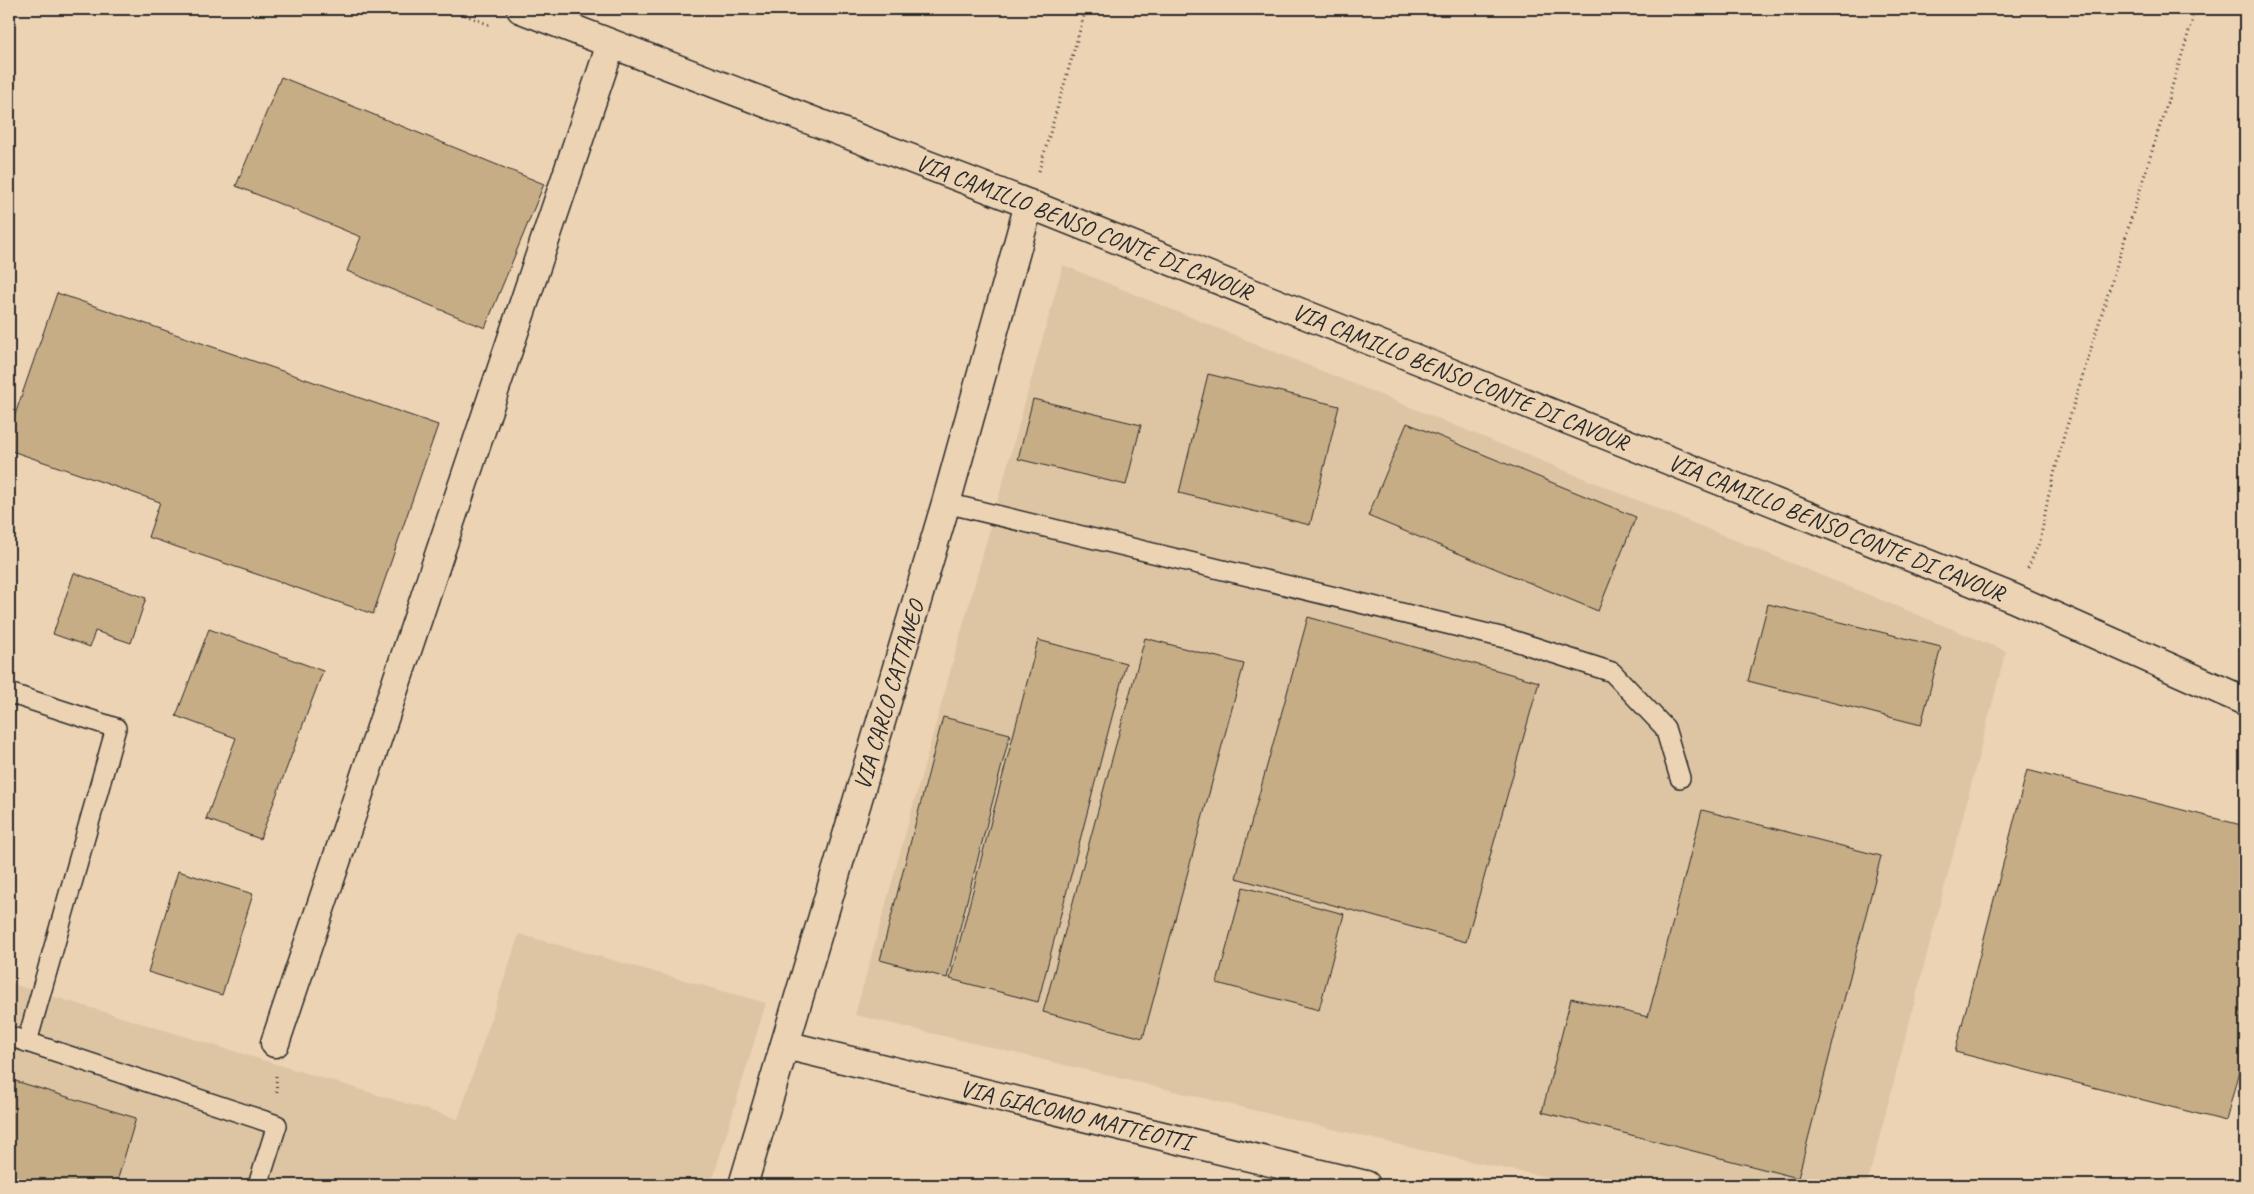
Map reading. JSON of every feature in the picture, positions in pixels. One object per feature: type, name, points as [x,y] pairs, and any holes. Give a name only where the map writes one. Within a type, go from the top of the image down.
[{"type":"street","name":"VIA CAMILLO BENSO CONTE DI CAVOUR","points":[[521,9],[1029,204],[2013,598],[2245,701]]},
{"type":"street","points":[[275,1043],[611,44]]},
{"type":"street","name":"VIA CARLO CATTANEO","points":[[743,1185],[946,503],[1029,204]]},
{"type":"street","name":"VIA GIACOMO MATTEOTTI","points":[[785,1045],[1366,1185]]},
{"type":"lane","points":[[946,503],[1510,639],[1612,672],[1665,728],[1680,778]]},
{"type":"lane","points":[[9,693],[116,728],[27,1042]]},
{"type":"lane","points":[[9,1036],[276,1126],[258,1185]]},
{"type":"path","points":[[1029,204],[1086,9]]},
{"type":"path","points":[[2013,598],[2040,541],[2048,498],[2064,439],[2196,9]]},
{"type":"path","points":[[275,1043],[276,1126]]},
{"type":"shaded area","points":[[1063,265],[2006,651],[1867,1185],[1584,1185],[1454,1158],[855,1015]]},
{"type":"shaded area","points":[[519,934],[766,1003],[711,1185],[9,1185],[9,983],[458,1119]]},
{"type":"building","points":[[281,77],[544,184],[485,328],[347,271],[361,237],[236,186]]},
{"type":"building","points":[[57,293],[438,425],[373,614],[148,537],[160,502],[9,450],[9,432]]},
{"type":"building","points":[[1208,374],[1339,406],[1310,525],[1179,493]]},
{"type":"building","points":[[1033,399],[1141,425],[1126,485],[1018,459]]},
{"type":"building","points":[[1407,423],[1636,517],[1598,611],[1368,516]]},
{"type":"building","points":[[74,573],[146,598],[131,643],[95,631],[90,647],[53,634]]},
{"type":"building","points":[[1768,604],[1941,647],[1921,725],[1748,681]]},
{"type":"building","points":[[1308,617],[1539,682],[1466,942],[1236,878]]},
{"type":"building","points":[[209,629],[323,671],[260,839],[206,819],[236,738],[176,716]]},
{"type":"building","points":[[1145,638],[1244,664],[1143,1038],[1043,1012]]},
{"type":"building","points":[[1038,640],[1126,663],[1038,1002],[950,979]]},
{"type":"building","points":[[943,717],[1010,734],[947,978],[880,960]]},
{"type":"building","points":[[2027,770],[2245,826],[2245,1047],[2226,1121],[1955,1052]]},
{"type":"building","points":[[1702,810],[1881,856],[1798,1178],[1542,1112],[1571,998],[1648,1017]]},
{"type":"building","points":[[178,871],[253,894],[222,995],[148,972]]},
{"type":"building","points":[[1243,887],[1344,914],[1319,1010],[1217,983]]},
{"type":"building","points":[[9,1079],[136,1118],[116,1185],[9,1185]]}]
